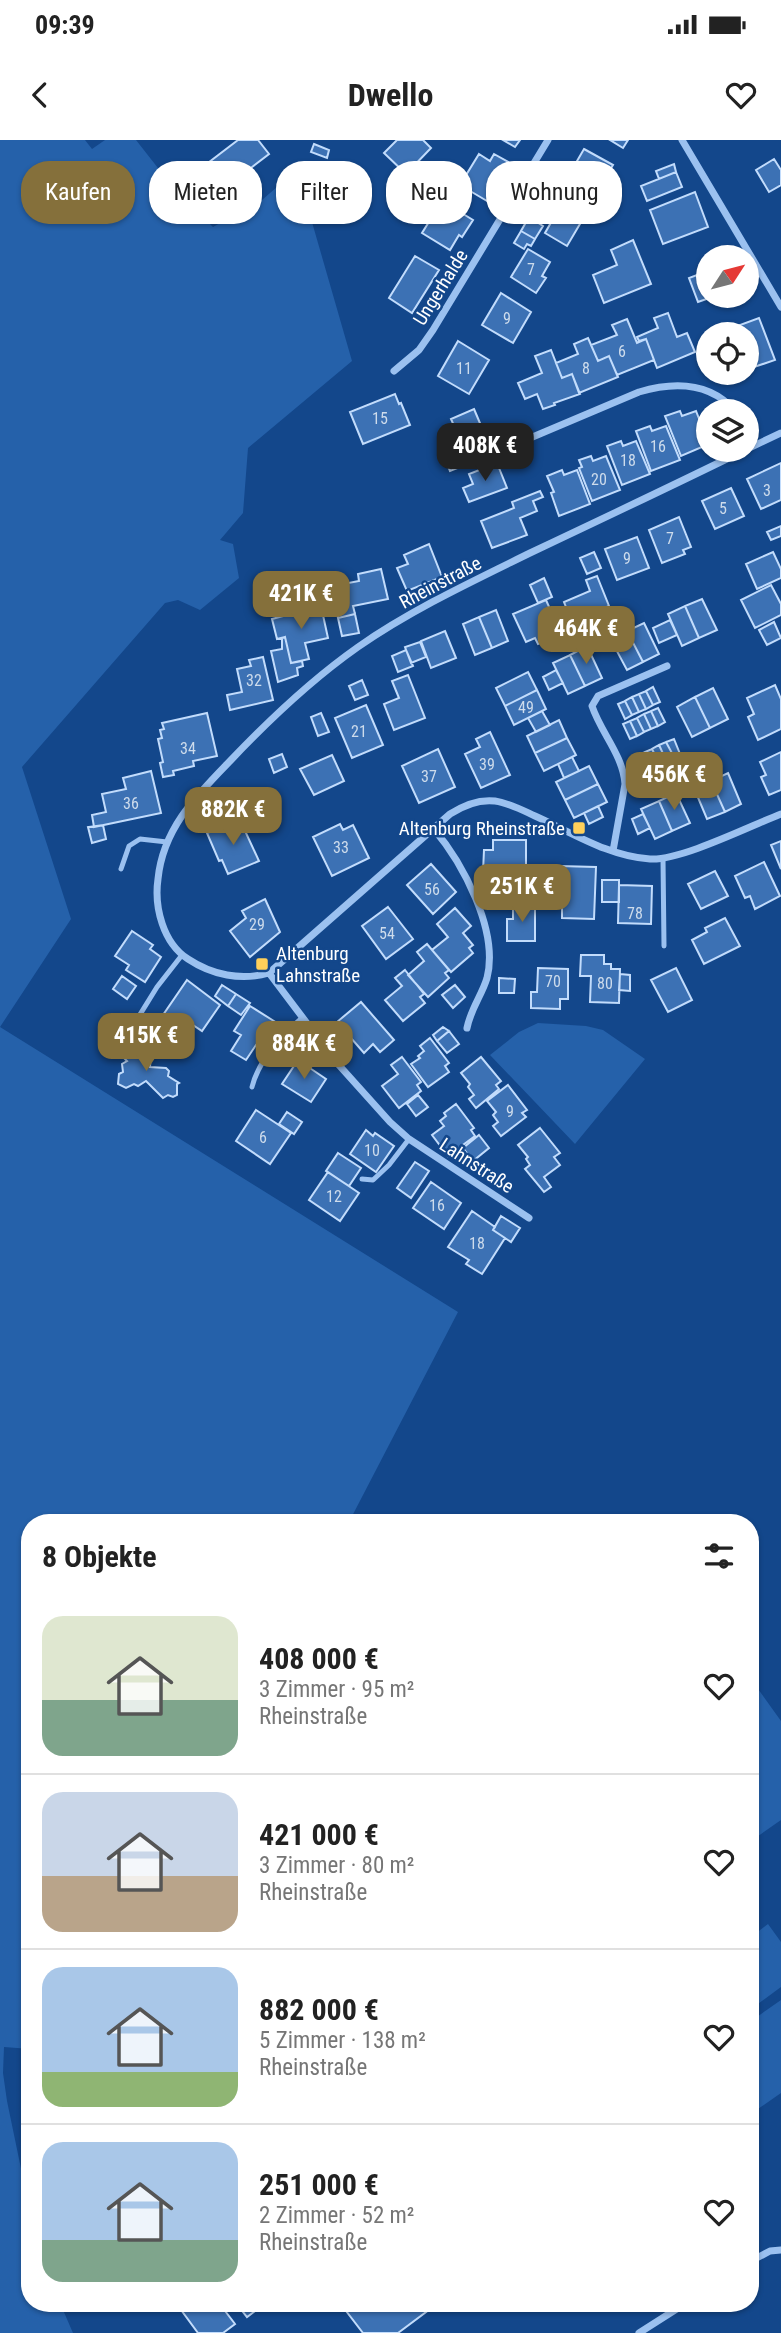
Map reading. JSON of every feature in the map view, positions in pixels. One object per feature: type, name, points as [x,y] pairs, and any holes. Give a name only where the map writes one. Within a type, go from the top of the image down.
[{"type":"street","name":"Ungerhalde","points":[[394,371],[419,350],[433,330],[548,140]]},
{"type":"street","points":[[682,140],[781,307]]},
{"type":"street","points":[[516,444],[659,386],[677,384],[695,387],[720,399]]},
{"type":"street","name":"Rheinstraße","points":[[759,443],[781,433]]},
{"type":"street","name":"Rheinstraße","points":[[181,955],[158,911],[156,891],[159,868],[167,842],[188,804],[292,700],[359,646],[397,622],[464,586],[720,462]]},
{"type":"street","points":[[613,850],[625,784],[624,772],[592,706],[598,696],[667,666]]},
{"type":"street","points":[[181,955],[218,973],[257,976],[269,973],[433,828],[462,806],[477,802],[494,801],[512,806],[631,856],[663,859],[781,814]]},
{"type":"street","points":[[433,828],[458,862],[486,933],[490,958],[486,980],[470,1014],[467,1028]]},
{"type":"street","name":"Lahnstraße","points":[[269,973],[363,1094],[409,1139],[528,1218]]},
{"type":"street","points":[[759,2257],[781,2250]]},
{"type":"street","points":[[639,2333],[673,2312]]},
{"type":"lane","points":[[121,869],[129,846],[140,839],[167,842]]},
{"type":"lane","points":[[663,859],[664,946]]},
{"type":"lane","points":[[136,1021],[181,955]]},
{"type":"lane","points":[[252,1087],[255,1076],[275,1045],[303,1018]]},
{"type":"lane","points":[[362,1179],[373,1180],[382,1174],[409,1139]]},
{"type":"shaded area","points":[[0,140],[85,140],[92,149],[105,140],[136,140],[152,161],[149,161],[149,224],[210,224],[213,227],[218,224],[262,224],[262,200],[276,188],[276,224],[313,224],[352,361],[248,448],[243,513],[220,540],[233,544],[239,578],[200,610],[178,600],[165,603],[22,767],[71,919],[0,1027]]},
{"type":"shaded area","points":[[538,1023],[586,1026],[603,1030],[645,1059],[575,1144],[490,1055],[519,1032]]},
{"type":"shaded area","points":[[0,1027],[458,1312],[353,1514],[21,1514],[21,2048],[4,2047],[3,2073],[21,2169],[21,2312],[64,2312],[73,2333],[0,2333]]},
{"type":"shaded area","points":[[759,1690],[781,1721],[781,1820],[759,1835]]},
{"type":"shaded area","points":[[768,1924],[781,1942],[781,1987],[759,2003],[759,1931]]},
{"type":"shaded area","points":[[781,2000],[781,2093],[759,2108],[759,2015]]},
{"type":"building","points":[[238,140],[258,140],[269,154],[260,161],[211,161]]},
{"type":"building","points":[[397,140],[423,140],[431,148],[418,161],[392,161],[384,153]]},
{"type":"building","points":[[503,140],[520,140],[515,147]]},
{"type":"building","points":[[610,140],[628,140],[623,148]]},
{"type":"building","points":[[314,144],[329,150],[327,158],[311,152]]},
{"type":"building","points":[[584,149],[606,161],[577,161]]},
{"type":"building","points":[[479,154],[490,161],[486,161],[486,200],[472,192],[472,165]]},
{"type":"building","points":[[494,154],[506,161],[490,161]]},
{"type":"building","points":[[774,159],[781,170],[781,185],[769,192],[756,170]]},
{"type":"building","points":[[674,164],[676,172],[659,179],[656,171]]},
{"type":"building","points":[[676,172],[682,187],[647,201],[641,186]]},
{"type":"building","points":[[695,192],[708,227],[663,244],[650,210]]},
{"type":"building","points":[[428,224],[470,224],[462,237],[459,235],[450,250],[422,233]]},
{"type":"building","points":[[525,224],[543,226],[535,239],[521,231]]},
{"type":"building","points":[[550,224],[580,224],[567,246],[545,233]]},
{"type":"building","points":[[521,231],[535,239],[531,246],[527,244],[524,249],[514,243]]},
{"type":"building","points":[[633,240],[651,284],[604,303],[593,275],[617,265],[611,250]]},
{"type":"building","points":[[528,249],[550,262],[542,276],[546,278],[536,293],[511,277]]},
{"type":"building","points":[[415,256],[439,270],[412,313],[389,298]]},
{"type":"building","points":[[696,275],[696,297],[689,278]]},
{"type":"building","points":[[501,293],[531,312],[513,343],[482,325]]},
{"type":"building","points":[[668,313],[677,337],[687,333],[695,352],[657,368],[646,339],[639,341],[637,337],[658,328],[654,318]]},
{"type":"building","points":[[759,318],[775,360],[759,365],[759,322],[748,322]]},
{"type":"building","points":[[627,319],[637,343],[646,339],[654,360],[617,375],[609,356],[598,361],[591,345],[617,335],[612,325]]},
{"type":"building","points":[[588,338],[598,361],[609,356],[618,377],[579,393],[572,374],[562,378],[556,363],[578,354],[574,344]]},
{"type":"building","points":[[458,341],[489,360],[469,394],[438,376]]},
{"type":"building","points":[[551,350],[562,378],[572,374],[580,394],[543,409],[537,394],[525,399],[518,383],[542,373],[535,356]]},
{"type":"building","points":[[395,394],[410,425],[363,444],[350,412]]},
{"type":"building","points":[[474,409],[493,454],[450,471],[445,459],[452,456],[446,442],[459,437],[451,419]]},
{"type":"building","points":[[680,411],[682,416],[696,411],[696,450],[681,456],[665,416]]},
{"type":"building","points":[[650,426],[652,431],[666,426],[680,460],[651,471],[636,431]]},
{"type":"building","points":[[621,441],[623,446],[636,441],[650,474],[622,485],[607,446]]},
{"type":"building","points":[[591,456],[593,461],[606,456],[620,490],[592,501],[579,468],[582,467],[579,460]]},
{"type":"building","points":[[497,463],[507,488],[469,502],[463,488],[473,484],[469,474]]},
{"type":"building","points":[[781,463],[781,500],[761,509],[747,479]]},
{"type":"building","points":[[562,470],[564,475],[577,470],[590,504],[559,516],[551,493],[554,492],[547,476]]},
{"type":"building","points":[[731,488],[744,516],[715,529],[702,501]]},
{"type":"building","points":[[540,491],[543,497],[533,501],[537,511],[520,518],[527,535],[492,548],[481,521],[514,508],[512,502]]},
{"type":"building","points":[[679,517],[691,547],[683,550],[685,554],[662,563],[649,530]]},
{"type":"building","points":[[781,526],[781,536],[771,540],[767,532]]},
{"type":"building","points":[[637,537],[649,568],[617,580],[605,549]]},
{"type":"building","points":[[429,544],[442,577],[407,591],[397,568],[408,564],[404,555]]},
{"type":"building","points":[[594,552],[601,568],[587,574],[580,558]]},
{"type":"building","points":[[773,552],[781,569],[781,578],[757,589],[746,564]]},
{"type":"building","points":[[381,569],[388,599],[353,606],[355,614],[338,618],[336,608],[343,607],[338,585],[359,581],[358,574]]},
{"type":"building","points":[[597,576],[609,606],[572,622],[564,602],[590,591],[586,580]]},
{"type":"building","points":[[544,578],[552,597],[538,603],[530,585]]},
{"type":"building","points":[[771,585],[781,604],[781,615],[755,628],[741,600]]},
{"type":"building","points":[[702,599],[717,630],[699,638],[685,606]]},
{"type":"building","points":[[546,600],[561,634],[538,644],[535,638],[526,642],[513,614]]},
{"type":"building","points":[[321,606],[328,638],[305,643],[309,659],[291,663],[285,637],[277,639],[272,619]]},
{"type":"building","points":[[685,606],[699,638],[682,646],[668,614]]},
{"type":"building","points":[[496,610],[508,641],[492,648],[479,617]]},
{"type":"building","points":[[355,614],[359,633],[342,636],[338,618]]},
{"type":"building","points":[[479,617],[492,648],[475,655],[463,624]]},
{"type":"building","points":[[670,620],[677,635],[659,643],[653,628]]},
{"type":"building","points":[[774,622],[781,638],[767,645],[759,630]]},
{"type":"building","points":[[644,623],[659,654],[643,662],[627,631]]},
{"type":"building","points":[[445,631],[456,658],[431,668],[421,641]]},
{"type":"building","points":[[627,631],[643,662],[627,670],[611,640]]},
{"type":"building","points":[[285,637],[291,663],[302,661],[303,666],[297,668],[298,675],[278,682],[271,651],[282,649],[282,638]]},
{"type":"building","points":[[420,642],[426,657],[411,663],[405,647]]},
{"type":"building","points":[[587,646],[602,678],[585,686],[570,655]]},
{"type":"building","points":[[406,650],[413,666],[398,672],[392,656]]},
{"type":"building","points":[[570,655],[585,686],[568,694],[553,663]]},
{"type":"building","points":[[263,657],[273,700],[230,710],[227,695],[242,692],[237,669],[251,666],[249,660]]},
{"type":"building","points":[[556,670],[563,683],[549,690],[543,677]]},
{"type":"building","points":[[528,672],[537,690],[505,706],[496,688]]},
{"type":"building","points":[[408,675],[425,718],[394,730],[384,704],[399,698],[392,681]]},
{"type":"building","points":[[362,680],[368,695],[355,700],[349,686]]},
{"type":"building","points":[[775,685],[781,699],[781,729],[758,740],[748,717],[754,714],[747,698]]},
{"type":"building","points":[[653,687],[660,702],[653,705],[646,691]]},
{"type":"building","points":[[713,688],[728,719],[710,728],[695,697]]},
{"type":"building","points":[[537,690],[546,709],[514,725],[505,706]]},
{"type":"building","points":[[646,691],[653,705],[646,709],[639,694]]},
{"type":"building","points":[[639,694],[646,709],[639,712],[632,697]]},
{"type":"building","points":[[632,697],[639,712],[632,715],[625,701]]},
{"type":"building","points":[[695,697],[710,728],[692,737],[677,707]]},
{"type":"building","points":[[625,701],[632,715],[625,719],[618,704]]},
{"type":"building","points":[[366,705],[383,745],[352,758],[335,718]]},
{"type":"building","points":[[658,708],[665,722],[658,726],[651,711]]},
{"type":"building","points":[[542,711],[550,725],[536,732],[528,718]]},
{"type":"building","points":[[651,711],[658,726],[651,729],[644,714]]},
{"type":"building","points":[[207,713],[217,756],[193,761],[194,766],[173,771],[174,775],[163,777],[158,739],[162,738],[162,723]]},
{"type":"building","points":[[321,713],[329,732],[318,736],[311,717]]},
{"type":"building","points":[[644,714],[651,729],[644,732],[637,718]]},
{"type":"building","points":[[637,718],[644,732],[637,736],[630,721]]},
{"type":"building","points":[[559,720],[567,738],[535,753],[527,736]]},
{"type":"building","points":[[630,721],[637,736],[630,739],[623,724]]},
{"type":"building","points":[[490,732],[510,775],[481,788],[465,754],[480,747],[476,739]]},
{"type":"building","points":[[567,738],[576,755],[544,771],[535,753]]},
{"type":"building","points":[[674,739],[680,754],[674,757],[666,742]]},
{"type":"building","points":[[666,742],[674,757],[666,760],[659,745]]},
{"type":"building","points":[[659,745],[666,760],[659,763],[652,749]]},
{"type":"building","points":[[438,749],[455,787],[419,803],[402,766]]},
{"type":"building","points":[[652,749],[659,763],[652,767],[645,752]]},
{"type":"building","points":[[645,752],[652,767],[645,770],[638,755]]},
{"type":"building","points":[[781,752],[781,790],[769,795],[761,777],[766,775],[760,762]]},
{"type":"building","points":[[282,754],[287,767],[274,773],[269,759]]},
{"type":"building","points":[[332,755],[344,781],[314,795],[300,769]]},
{"type":"building","points":[[572,757],[579,771],[564,778],[558,764]]},
{"type":"building","points":[[589,766],[598,784],[565,800],[556,782]]},
{"type":"building","points":[[151,771],[161,813],[94,827],[92,815],[106,812],[102,794],[126,789],[123,778]]},
{"type":"building","points":[[728,773],[741,804],[725,812],[711,781]]},
{"type":"building","points":[[711,781],[725,812],[707,819],[694,788]]},
{"type":"building","points":[[598,784],[607,802],[574,818],[565,800]]},
{"type":"building","points":[[676,793],[690,823],[672,831],[659,801]]},
{"type":"building","points":[[659,801],[672,831],[655,839],[641,809]]},
{"type":"building","points":[[598,806],[603,817],[589,824],[584,813]]},
{"type":"building","points":[[643,814],[650,828],[638,834],[632,819]]},
{"type":"building","points":[[240,820],[259,861],[228,874],[207,833]]},
{"type":"building","points":[[340,824],[343,830],[353,825],[369,858],[332,876],[313,837]]},
{"type":"building","points":[[103,825],[106,839],[92,843],[88,827]]},
{"type":"building","points":[[493,840],[526,840],[526,873],[483,872],[484,850],[493,850]]},
{"type":"building","points":[[781,841],[781,869],[771,845]]},
{"type":"building","points":[[764,862],[780,896],[755,909],[750,896],[745,898],[735,876]]},
{"type":"building","points":[[431,864],[456,892],[433,914],[407,885]]},
{"type":"building","points":[[559,866],[596,867],[594,919],[562,918],[562,896],[558,896]]},
{"type":"building","points":[[715,871],[728,896],[701,909],[688,884]]},
{"type":"building","points":[[602,880],[619,880],[619,902],[602,902]]},
{"type":"building","points":[[619,885],[652,886],[651,924],[618,923]]},
{"type":"building","points":[[265,899],[280,932],[250,957],[230,931],[246,918],[242,911]]},
{"type":"building","points":[[513,904],[535,904],[535,941],[507,941],[507,919],[513,919]]},
{"type":"building","points":[[388,907],[413,939],[386,959],[362,926]]},
{"type":"building","points":[[455,908],[471,926],[463,933],[473,945],[469,948],[473,953],[451,972],[432,950],[448,937],[437,924]]},
{"type":"building","points":[[725,918],[740,946],[704,964],[692,940],[707,932],[705,928]]},
{"type":"building","points":[[132,931],[153,945],[150,949],[161,957],[145,982],[126,970],[129,965],[115,956]]},
{"type":"building","points":[[427,944],[449,970],[445,973],[449,978],[428,997],[408,975],[424,961],[417,952]]},
{"type":"building","points":[[581,955],[604,955],[604,964],[611,964],[611,969],[620,969],[619,1003],[590,1002],[591,976],[580,976]]},
{"type":"building","points":[[538,968],[568,969],[568,999],[560,999],[560,1009],[531,1008],[531,992],[537,992]]},
{"type":"building","points":[[676,968],[692,1000],[668,1012],[651,980]]},
{"type":"building","points":[[405,970],[424,994],[420,997],[425,1003],[403,1021],[385,1000],[402,986],[395,978]]},
{"type":"building","points":[[620,974],[630,975],[630,991],[619,990]]},
{"type":"building","points":[[122,976],[136,986],[127,999],[113,989]]},
{"type":"building","points":[[499,978],[515,979],[514,993],[499,993]]},
{"type":"building","points":[[187,980],[220,1005],[202,1031],[190,1023],[185,1030],[163,1015]]},
{"type":"building","points":[[222,985],[236,994],[228,1006],[215,996]]},
{"type":"building","points":[[455,985],[465,997],[453,1008],[442,995]]},
{"type":"building","points":[[236,994],[250,1003],[241,1015],[228,1006]]},
{"type":"building","points":[[361,1002],[394,1040],[380,1052],[373,1044],[364,1053],[337,1022]]},
{"type":"building","points":[[250,1006],[277,1023],[261,1048],[256,1045],[246,1060],[231,1051],[241,1035],[234,1031]]},
{"type":"building","points":[[443,1027],[449,1031],[437,1041],[433,1035]]},
{"type":"building","points":[[449,1031],[459,1044],[447,1053],[437,1041]]},
{"type":"building","points":[[430,1038],[449,1063],[445,1066],[449,1072],[428,1087],[411,1064],[420,1058],[418,1056],[424,1051],[420,1046]]},
{"type":"building","points":[[132,1040],[151,1054],[150,1067],[166,1068],[169,1071],[168,1076],[179,1083],[177,1095],[163,1098],[146,1081],[126,1088],[118,1084],[119,1074],[123,1072],[122,1064],[127,1061],[122,1056],[126,1051],[131,1053]]},
{"type":"building","points":[[402,1057],[421,1082],[417,1085],[421,1091],[399,1108],[382,1086],[398,1074],[391,1065]]},
{"type":"building","points":[[481,1057],[501,1081],[496,1085],[499,1089],[476,1108],[469,1099],[474,1095],[468,1087],[470,1084],[461,1073]]},
{"type":"building","points":[[298,1060],[326,1079],[311,1102],[282,1084]]},
{"type":"building","points":[[508,1085],[527,1110],[522,1113],[526,1117],[501,1136],[493,1126],[498,1122],[493,1115],[496,1112],[487,1101]]},
{"type":"building","points":[[418,1095],[428,1107],[416,1116],[407,1104]]},
{"type":"building","points":[[456,1104],[474,1128],[471,1130],[475,1136],[448,1156],[432,1135],[444,1126],[440,1121],[446,1116],[444,1113]]},
{"type":"building","points":[[256,1110],[291,1133],[270,1164],[236,1141]]},
{"type":"building","points":[[287,1112],[302,1122],[294,1134],[279,1124]]},
{"type":"building","points":[[540,1128],[560,1153],[554,1157],[560,1165],[544,1177],[551,1187],[544,1192],[525,1169],[530,1165],[526,1159],[528,1157],[518,1145]]},
{"type":"building","points":[[366,1130],[394,1146],[376,1172],[350,1154]]},
{"type":"building","points":[[479,1135],[489,1148],[473,1161],[463,1148]]},
{"type":"building","points":[[338,1153],[361,1168],[349,1186],[326,1171]]},
{"type":"building","points":[[415,1162],[429,1171],[411,1198],[397,1188]]},
{"type":"building","points":[[328,1172],[359,1193],[340,1221],[309,1200]]},
{"type":"building","points":[[431,1182],[461,1203],[444,1229],[413,1208]]},
{"type":"building","points":[[472,1211],[495,1227],[493,1230],[505,1238],[482,1274],[466,1264],[469,1260],[448,1247]]},
{"type":"building","points":[[501,1216],[520,1228],[511,1242],[493,1230]]},
{"type":"building","points":[[183,2312],[226,2312],[235,2324],[223,2333],[198,2333]]},
{"type":"building","points":[[347,2312],[426,2312],[398,2333],[363,2333]]},
{"type":"place","name":"Altenburg Rheinstraße","points":[[579,828]]},
{"type":"place","name":"Altenburg Lahnstraße","points":[[262,964]]}]
